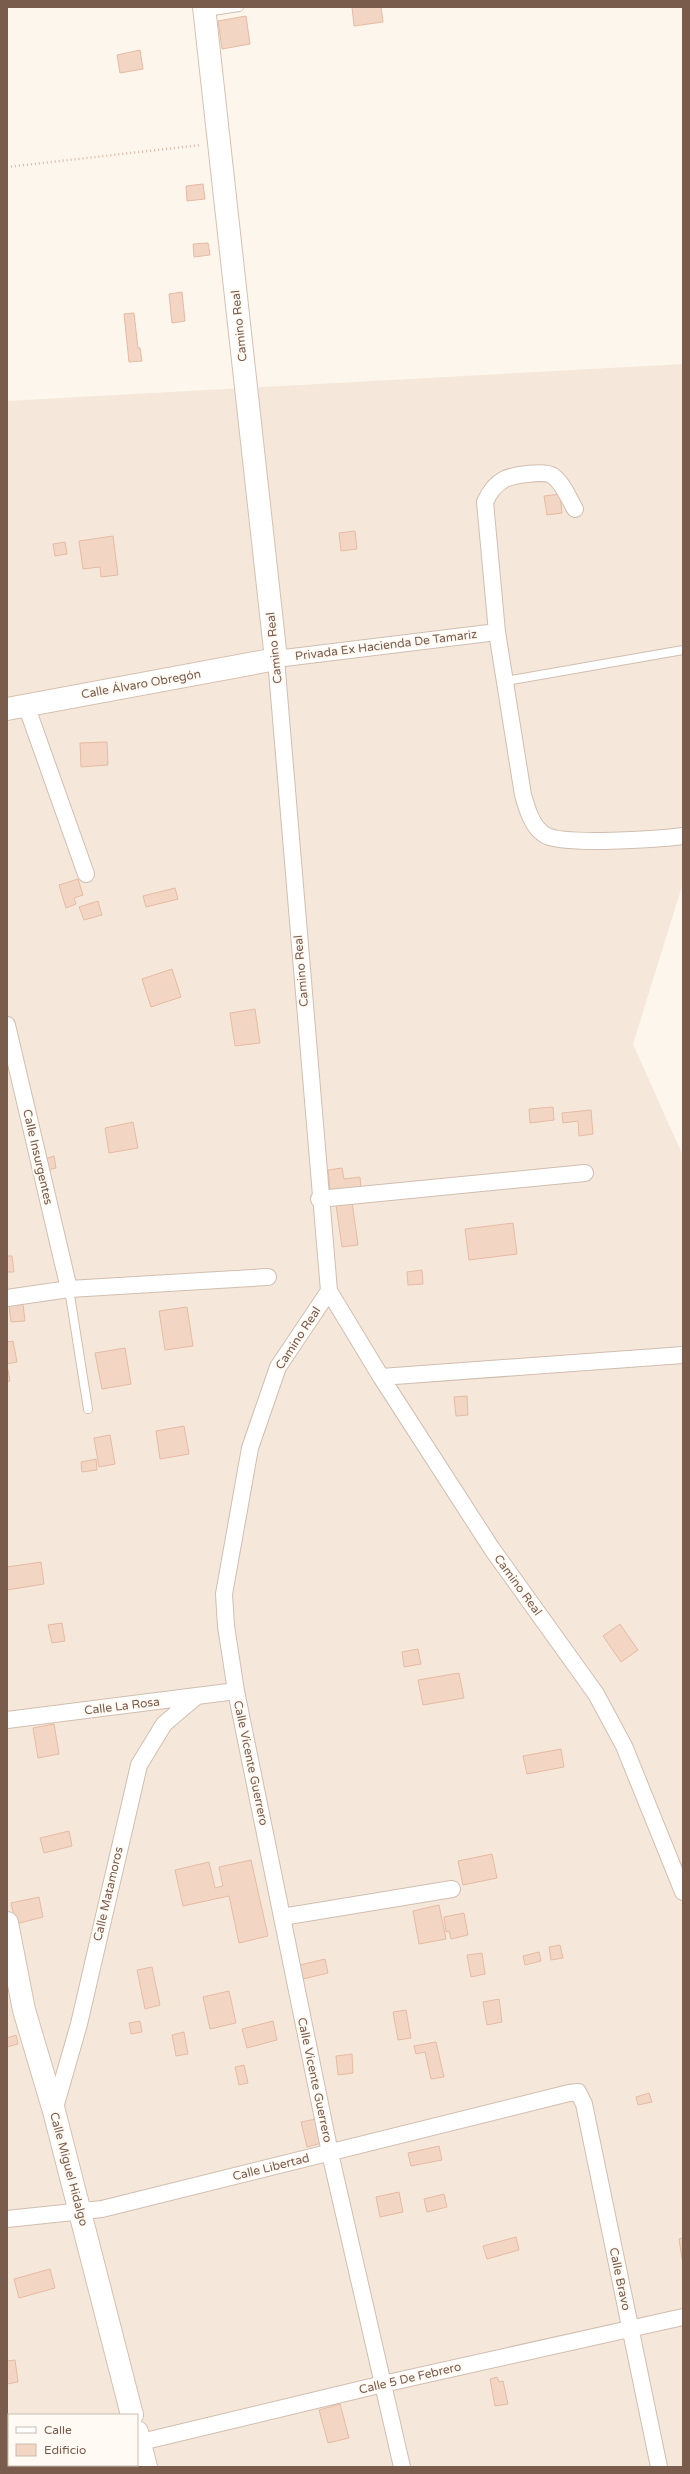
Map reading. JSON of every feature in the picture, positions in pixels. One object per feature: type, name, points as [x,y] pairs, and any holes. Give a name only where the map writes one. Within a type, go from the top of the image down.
[{"type":"street","name":"Camino Real","points":[[204,10],[276,659],[319,1199],[329,1291],[381,1377],[492,1549],[596,1694],[624,1746],[683,1892]]},
{"type":"street","points":[[575,509],[560,483],[553,476],[544,472],[505,479],[490,491],[485,502],[497,632],[523,795],[530,816],[545,835],[560,839],[637,840],[683,836]]},
{"type":"street","name":"Privada Ex Hacienda De Tamariz","points":[[276,659],[497,632]]},
{"type":"street","name":"Calle Álvaro Obregón","points":[[17,707],[276,659]]},
{"type":"street","points":[[17,707],[86,874]]},
{"type":"street","name":"Calle Insurgentes","points":[[7,1025],[9,1040],[70,1290]]},
{"type":"street","points":[[319,1199],[585,1173]]},
{"type":"street","points":[[7,1298],[70,1290],[268,1277]]},
{"type":"street","name":"Camino Real","points":[[236,1692],[226,1626],[224,1594],[250,1448],[278,1367],[329,1291]]},
{"type":"street","points":[[381,1377],[683,1355]]},
{"type":"street","name":"Calle La Rosa","points":[[7,1720],[236,1692]]},
{"type":"street","name":"Calle Vicente Guerrero","points":[[236,1692],[330,2153],[402,2467]]},
{"type":"street","name":"Calle Matamoros","points":[[54,2111],[78,2024],[139,1765],[164,1724],[197,1696]]},
{"type":"street","points":[[282,1917],[452,1889]]},
{"type":"street","name":"Calle Miguel Hidalgo","points":[[7,1922],[24,2010],[54,2111],[132,2414]]},
{"type":"street","name":"Calle Libertad","points":[[7,2219],[102,2209],[568,2093],[578,2092]]},
{"type":"street","name":"Calle Bravo","points":[[578,2092],[584,2104],[659,2467]]},
{"type":"street","name":"Calle 5 De Febrero","points":[[138,2439],[683,2318]]},
{"type":"street","points":[[138,2439],[146,2467]]},
{"type":"lane","points":[[204,10],[239,7]]},
{"type":"lane","points":[[506,681],[683,650]]},
{"type":"lane","points":[[70,1290],[88,1409]]},
{"type":"path","points":[[7,167],[219,143]]},
{"type":"shaded area","points":[[683,364],[683,883],[633,1044],[683,1156],[683,2467],[7,2467],[7,401]]},
{"type":"building","points":[[352,7],[381,7],[383,22],[354,26]]},
{"type":"building","points":[[246,16],[250,44],[222,49],[218,21]]},
{"type":"building","points":[[140,50],[143,69],[120,73],[117,55]]},
{"type":"building","points":[[203,184],[205,199],[187,201],[186,186]]},
{"type":"building","points":[[208,243],[210,255],[194,257],[193,244]]},
{"type":"building","points":[[182,292],[185,321],[172,323],[169,294]]},
{"type":"building","points":[[134,313],[138,348],[140,348],[142,361],[129,362],[124,314]]},
{"type":"building","points":[[560,494],[562,513],[547,515],[544,496]]},
{"type":"building","points":[[355,531],[357,549],[341,551],[339,533]]},
{"type":"building","points":[[113,536],[118,575],[101,577],[100,567],[83,569],[79,541]]},
{"type":"building","points":[[65,542],[67,554],[55,556],[53,544]]},
{"type":"building","points":[[107,742],[108,765],[81,767],[80,743]]},
{"type":"building","points":[[78,879],[83,895],[74,898],[76,904],[66,908],[59,885]]},
{"type":"building","points":[[175,888],[178,899],[146,907],[143,896]]},
{"type":"building","points":[[98,901],[102,915],[84,920],[79,907]]},
{"type":"building","points":[[172,969],[181,997],[151,1007],[142,979]]},
{"type":"building","points":[[255,1009],[260,1043],[235,1046],[230,1013]]},
{"type":"building","points":[[553,1107],[554,1120],[530,1123],[529,1109]]},
{"type":"building","points":[[591,1110],[593,1134],[579,1136],[578,1121],[563,1123],[562,1113]]},
{"type":"building","points":[[133,1122],[138,1148],[109,1153],[105,1128]]},
{"type":"building","points":[[54,1156],[56,1168],[48,1170],[45,1159]]},
{"type":"building","points":[[342,1168],[344,1179],[360,1177],[361,1188],[330,1192],[328,1170]]},
{"type":"building","points":[[352,1202],[358,1245],[342,1247],[336,1205]]},
{"type":"building","points":[[513,1223],[517,1254],[469,1260],[465,1229]]},
{"type":"building","points":[[7,1256],[12,1256],[14,1272],[7,1272]]},
{"type":"building","points":[[422,1270],[423,1284],[408,1285],[407,1272]]},
{"type":"building","points":[[23,1304],[25,1321],[11,1322],[9,1305]]},
{"type":"building","points":[[187,1307],[193,1346],[165,1350],[159,1311]]},
{"type":"building","points":[[13,1341],[17,1362],[7,1364],[7,1342]]},
{"type":"building","points":[[125,1348],[131,1384],[102,1389],[95,1353]]},
{"type":"building","points":[[7,1365],[10,1381],[7,1382]]},
{"type":"building","points":[[467,1396],[468,1415],[456,1416],[454,1397]]},
{"type":"building","points":[[184,1426],[189,1454],[160,1459],[156,1431]]},
{"type":"building","points":[[110,1435],[115,1464],[99,1467],[94,1438]]},
{"type":"building","points":[[96,1459],[97,1470],[82,1472],[81,1462]]},
{"type":"building","points":[[41,1562],[44,1584],[7,1590],[7,1567]]},
{"type":"building","points":[[62,1623],[65,1641],[52,1643],[48,1625]]},
{"type":"building","points":[[620,1624],[638,1650],[621,1662],[603,1636]]},
{"type":"building","points":[[418,1649],[421,1664],[404,1667],[402,1652]]},
{"type":"building","points":[[459,1673],[464,1698],[423,1705],[418,1680]]},
{"type":"building","points":[[54,1724],[59,1754],[38,1758],[33,1728]]},
{"type":"building","points":[[561,1749],[564,1767],[527,1774],[523,1756]]},
{"type":"building","points":[[69,1831],[72,1846],[44,1853],[40,1838]]},
{"type":"building","points":[[492,1854],[497,1878],[463,1885],[458,1861]]},
{"type":"building","points":[[251,1860],[268,1936],[239,1943],[229,1896],[183,1906],[175,1870],[209,1862],[215,1888],[223,1886],[219,1867]]},
{"type":"building","points":[[39,1897],[43,1917],[16,1924],[11,1903]]},
{"type":"building","points":[[439,1905],[446,1939],[419,1944],[413,1911]]},
{"type":"building","points":[[464,1913],[468,1935],[451,1939],[449,1931],[446,1932],[444,1917]]},
{"type":"building","points":[[560,1945],[563,1958],[551,1960],[549,1947]]},
{"type":"building","points":[[539,1952],[541,1961],[525,1965],[523,1956]]},
{"type":"building","points":[[482,1953],[485,1974],[471,1977],[467,1955]]},
{"type":"building","points":[[325,1959],[328,1973],[303,1979],[300,1965]]},
{"type":"building","points":[[152,1967],[160,2005],[145,2009],[137,1970]]},
{"type":"building","points":[[229,1991],[236,2023],[210,2029],[203,1997]]},
{"type":"building","points":[[499,1999],[502,2022],[487,2025],[483,2002]]},
{"type":"building","points":[[406,2010],[411,2038],[398,2040],[393,2012]]},
{"type":"building","points":[[140,2021],[142,2032],[131,2034],[129,2023]]},
{"type":"building","points":[[273,2021],[277,2040],[247,2048],[242,2029]]},
{"type":"building","points":[[184,2032],[188,2054],[176,2056],[172,2035]]},
{"type":"building","points":[[16,2035],[18,2044],[7,2047],[7,2038]]},
{"type":"building","points":[[436,2042],[444,2077],[431,2079],[425,2052],[416,2054],[414,2046]]},
{"type":"building","points":[[352,2054],[353,2073],[338,2075],[336,2056]]},
{"type":"building","points":[[244,2065],[248,2083],[239,2085],[235,2067]]},
{"type":"building","points":[[649,2093],[652,2102],[638,2105],[636,2097]]},
{"type":"building","points":[[316,2119],[322,2143],[307,2147],[301,2122]]},
{"type":"building","points":[[439,2146],[442,2160],[411,2166],[408,2153]]},
{"type":"building","points":[[399,2192],[403,2212],[380,2217],[376,2197]]},
{"type":"building","points":[[444,2194],[447,2207],[427,2212],[424,2199]]},
{"type":"building","points":[[516,2237],[519,2250],[487,2259],[483,2246]]},
{"type":"building","points":[[683,2238],[683,2258],[682,2259],[679,2239]]},
{"type":"building","points":[[50,2269],[55,2288],[19,2298],[14,2279]]},
{"type":"building","points":[[15,2360],[18,2382],[7,2384],[7,2361]]},
{"type":"building","points":[[497,2377],[499,2382],[503,2381],[508,2404],[495,2406],[490,2379]]},
{"type":"building","points":[[340,2404],[349,2438],[328,2443],[319,2410]]}]
